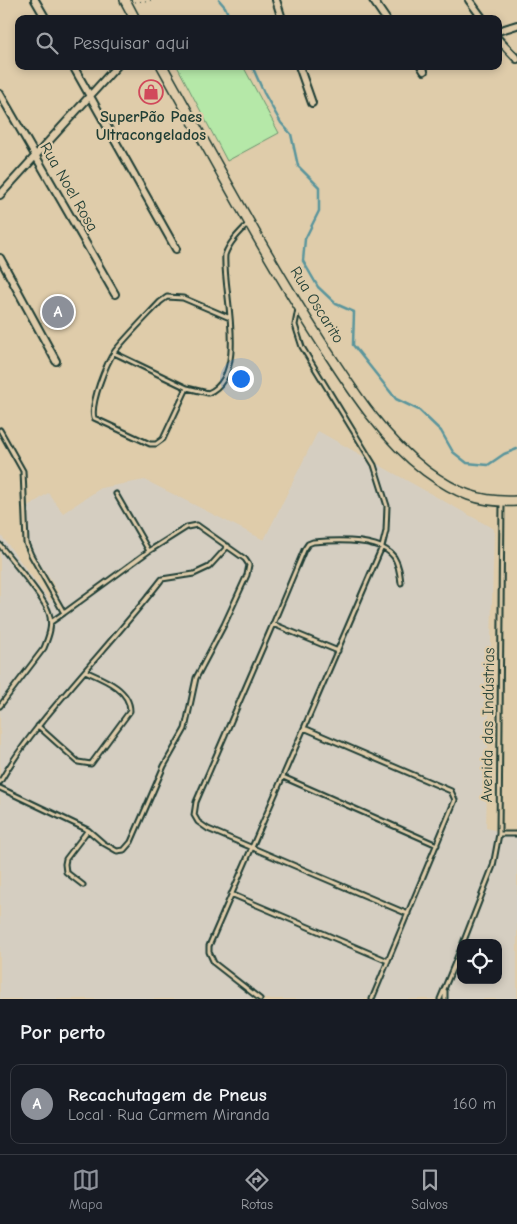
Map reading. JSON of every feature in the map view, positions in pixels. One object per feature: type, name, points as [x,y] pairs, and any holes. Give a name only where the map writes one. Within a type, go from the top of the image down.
[{"type":"main road","points":[[126,2],[133,15]]},
{"type":"main road","name":"Rua Oscarito","points":[[164,70],[299,307],[352,388],[378,423],[404,452],[426,470],[458,491],[478,499],[502,502],[517,501]]},
{"type":"street","points":[[35,0],[44,15]]},
{"type":"street","points":[[276,0],[281,15]]},
{"type":"street","points":[[373,0],[383,15]]},
{"type":"street","points":[[469,0],[479,15]]},
{"type":"street","points":[[502,30],[517,25]]},
{"type":"street","points":[[502,43],[517,59]]},
{"type":"street","points":[[75,70],[176,249]]},
{"type":"street","points":[[0,195],[113,70]]},
{"type":"street","points":[[300,70],[312,102]]},
{"type":"street","name":"Rua Noel Rosa","points":[[0,94],[115,294]]},
{"type":"street","points":[[0,258],[56,361]]},
{"type":"lane","points":[[114,352],[187,388],[208,393],[219,386],[231,358],[225,255],[238,234],[250,222]]},
{"type":"lane","points":[[187,388],[164,440],[156,444],[150,444],[94,418],[93,408],[97,392],[114,352],[160,302],[167,297],[183,298],[230,318]]},
{"type":"lane","points":[[260,999],[214,963],[209,952],[211,941],[338,651],[382,547],[386,531],[387,506],[374,464],[302,347],[295,325],[299,307]]},
{"type":"lane","points":[[0,430],[23,471],[26,542],[31,555],[64,614]]},
{"type":"lane","points":[[116,494],[149,551]]},
{"type":"lane","name":"Avenida das Indústrias","points":[[465,939],[493,866],[499,834],[502,502]]},
{"type":"lane","points":[[0,788],[88,830],[103,843],[117,851],[124,850],[132,842],[164,766],[185,729],[196,678],[224,625],[247,575],[249,565],[247,561],[201,526],[187,527],[149,551],[51,622]]},
{"type":"lane","points":[[401,583],[395,559],[382,547],[368,542],[322,541],[308,544],[290,579],[273,624],[196,802],[194,811],[195,819],[208,829],[408,914]]},
{"type":"lane","points":[[0,545],[47,606],[51,622],[44,648],[0,706]]},
{"type":"lane","points":[[0,782],[38,726],[140,608],[162,579],[194,574],[209,567],[228,546]]},
{"type":"lane","points":[[273,624],[338,651]]},
{"type":"lane","points":[[38,726],[78,762],[91,764],[120,722],[130,712],[130,702],[125,695],[110,683],[85,671]]},
{"type":"lane","points":[[304,728],[451,791],[454,797],[454,804],[438,845],[372,999]]},
{"type":"lane","points":[[283,777],[438,845]]},
{"type":"lane","points":[[83,885],[69,875],[65,864],[66,859],[88,830]]},
{"type":"lane","points":[[499,834],[517,834]]},
{"type":"lane","points":[[231,894],[388,961]]},
{"type":"lane","points":[[440,999],[457,957]]},
{"type":"lane","points":[[444,988],[446,999]]},
{"type":"path","points":[[126,2],[154,0]]},
{"type":"shaded area","points":[[318,431],[494,529],[486,828],[517,836],[517,999],[0,999],[0,534],[50,601],[59,593],[29,547],[28,507],[48,493],[63,513],[101,488],[145,480],[264,540]]},
{"type":"green space","points":[[179,70],[245,70],[279,133],[227,161]]},
{"type":"waterway","points":[[219,0],[228,15]]},
{"type":"waterway","points":[[254,70],[281,123],[291,134],[298,166],[319,187],[319,211],[305,239],[303,261],[318,287],[336,304],[354,312],[353,345],[396,399],[419,410],[441,431],[453,452],[467,463],[488,465],[504,454],[517,449]]},
{"type":"place","name":"SuperPão Paes Ultracongelados","points":[[151,92]]},
{"type":"place","name":"Recachutagem de Pneus","points":[[58,312]]}]
